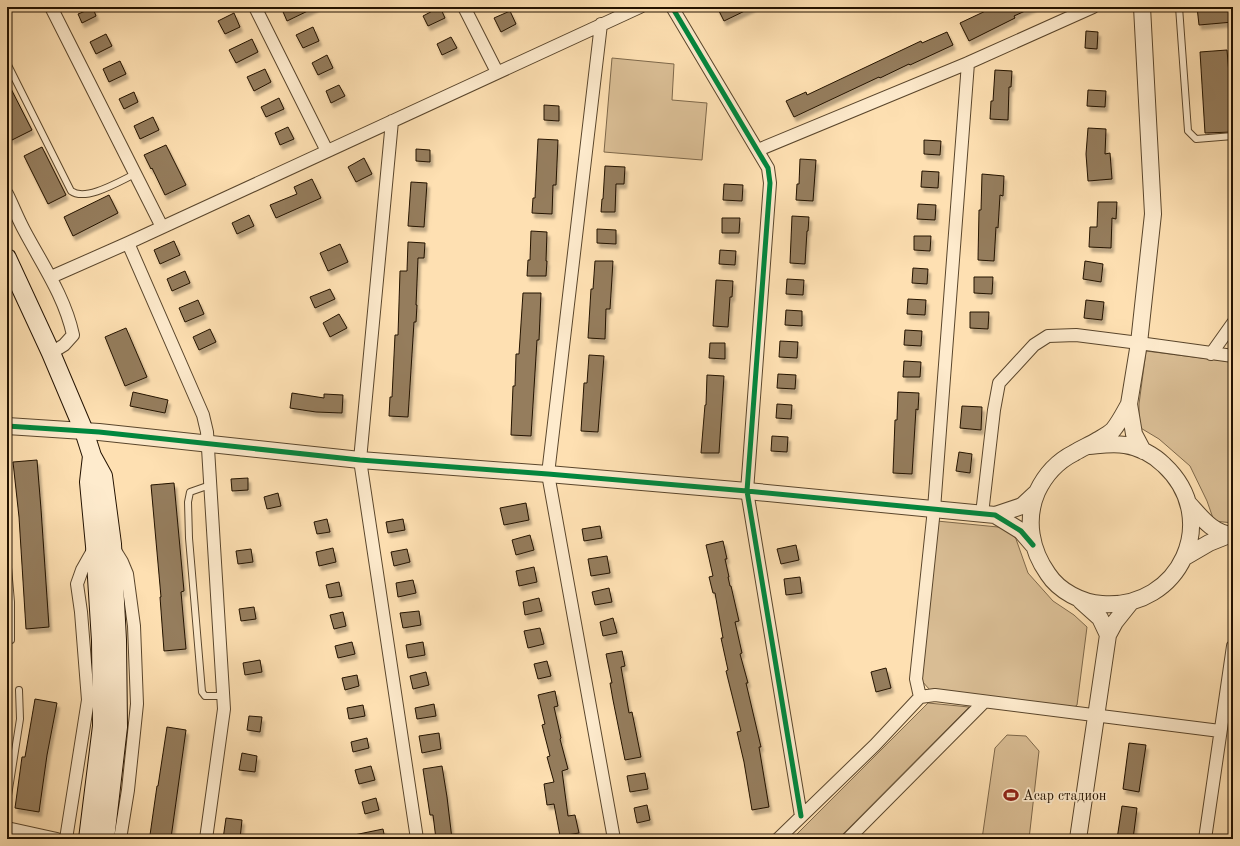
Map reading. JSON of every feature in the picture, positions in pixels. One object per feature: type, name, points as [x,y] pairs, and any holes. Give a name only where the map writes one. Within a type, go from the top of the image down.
[{"type":"main road","points":[[7,258],[51,353],[84,431],[92,456],[104,476],[104,545],[101,641],[102,726],[88,839]]},
{"type":"main road","points":[[104,545],[117,640],[118,727],[105,839]]},
{"type":"street","points":[[51,7],[162,227]]},
{"type":"street","points":[[255,7],[327,151]]},
{"type":"street","points":[[464,7],[497,72]]},
{"type":"street","points":[[51,277],[640,7]]},
{"type":"street","points":[[672,7],[768,168],[770,184],[747,491],[801,816]]},
{"type":"street","points":[[758,150],[968,63],[1093,7]]},
{"type":"street","points":[[1142,7],[1153,214],[1139,343],[1129,404],[1134,434],[1143,450]]},
{"type":"street","points":[[601,24],[548,474],[614,839]]},
{"type":"street","points":[[920,697],[916,679],[934,509],[968,63]]},
{"type":"street","points":[[392,121],[360,460],[417,839]]},
{"type":"street","points":[[7,194],[24,230],[51,277],[70,321],[73,335],[64,345],[51,353]]},
{"type":"street","points":[[128,243],[203,415],[207,432],[224,709],[206,839]]},
{"type":"street","points":[[1211,354],[1233,323]]},
{"type":"street","points":[[989,514],[994,410],[999,383],[1034,345],[1048,336],[1076,336],[1233,356]]},
{"type":"street","points":[[1108,635],[1100,618],[1078,598],[1063,589],[1050,577],[1040,562],[1033,545],[1030,527],[1032,509],[1037,492],[1046,476],[1059,463],[1112,431],[1129,404]]},
{"type":"street","points":[[7,426],[84,431],[360,460],[747,491],[989,514],[1022,506],[1037,492]]},
{"type":"street","points":[[1078,598],[1096,604],[1114,605],[1131,602],[1148,596],[1163,586],[1175,572],[1184,557],[1190,540],[1191,522],[1189,504],[1182,487],[1172,472],[1159,460],[1143,450],[1126,445],[1108,444],[1089,446]]},
{"type":"street","points":[[1189,504],[1210,527],[1231,535]]},
{"type":"street","points":[[989,514],[1021,530],[1033,545]]},
{"type":"street","points":[[1184,557],[1209,543],[1231,535]]},
{"type":"street","points":[[66,839],[88,700],[81,612],[77,584],[82,570],[104,545],[122,562],[127,574],[134,626],[137,704],[128,790],[120,839]]},
{"type":"street","points":[[1078,839],[1108,635],[1115,622],[1131,602]]},
{"type":"street","points":[[1205,839],[1233,646]]},
{"type":"street","points":[[778,839],[875,745],[920,697],[935,695],[1220,731]]},
{"type":"street","points":[[848,839],[984,702]]},
{"type":"street","points":[[118,727],[135,733]]},
{"type":"street","points":[[7,828],[57,839]]},
{"type":"lane","points":[[1179,7],[1188,131],[1196,138],[1233,136]]},
{"type":"lane","points":[[7,63],[71,191],[80,195],[90,194],[135,174]]},
{"type":"lane","points":[[210,485],[190,492],[188,502],[190,538],[202,692],[205,696],[224,696]]},
{"type":"lane","points":[[7,556],[11,602],[10,640]]},
{"type":"lane","points":[[7,802],[20,719],[19,690]]},
{"type":"shaded area","points":[[612,58],[674,64],[672,100],[707,103],[702,160],[604,152]]},
{"type":"shaded area","points":[[1146,351],[1233,362],[1233,523],[1214,521],[1207,501],[1190,466],[1159,439],[1139,427],[1139,404]]},
{"type":"shaded area","points":[[937,521],[1008,528],[1016,539],[1028,573],[1053,601],[1074,615],[1087,627],[1077,705],[1072,709],[930,690],[920,679]]},
{"type":"shaded area","points":[[928,703],[969,707],[838,839],[792,839]]},
{"type":"shaded area","name":"Асар стадион","points":[[1007,735],[1026,736],[1039,751],[1029,839],[982,839],[995,748]]},
{"type":"building","points":[[281,7],[316,7],[287,21]]},
{"type":"building","points":[[440,7],[445,18],[428,26],[423,16]]},
{"type":"building","points":[[717,7],[753,7],[724,21]]},
{"type":"building","points":[[994,7],[1034,7],[1014,16],[1015,18],[969,41],[960,23]]},
{"type":"building","points":[[1197,7],[1233,7],[1233,22],[1199,25]]},
{"type":"building","points":[[93,8],[96,16],[82,23],[78,14]]},
{"type":"building","points":[[510,11],[516,24],[501,32],[494,18]]},
{"type":"building","points":[[234,13],[240,27],[225,34],[218,21]]},
{"type":"building","points":[[313,27],[319,41],[303,48],[296,35]]},
{"type":"building","points":[[1086,31],[1098,32],[1097,49],[1085,48]]},
{"type":"building","points":[[947,32],[953,45],[880,78],[879,77],[794,117],[786,101],[806,92],[807,95],[921,41],[922,43]]},
{"type":"building","points":[[106,34],[112,46],[96,54],[90,42]]},
{"type":"building","points":[[451,37],[457,48],[442,55],[437,44]]},
{"type":"building","points":[[252,39],[258,52],[236,63],[229,50]]},
{"type":"building","points":[[1227,50],[1229,74],[1233,74],[1233,101],[1231,101],[1232,132],[1205,133],[1200,52]]},
{"type":"building","points":[[327,55],[333,68],[318,75],[312,63]]},
{"type":"building","points":[[120,61],[126,74],[109,82],[103,69]]},
{"type":"building","points":[[265,69],[271,82],[254,91],[247,77]]},
{"type":"building","points":[[995,70],[1012,71],[1011,87],[1009,87],[1008,120],[990,119]]},
{"type":"building","points":[[7,81],[32,130],[12,140],[7,130]]},
{"type":"building","points":[[339,85],[345,96],[331,103],[326,91]]},
{"type":"building","points":[[1088,90],[1106,91],[1105,107],[1087,106]]},
{"type":"building","points":[[134,92],[138,102],[124,109],[119,99]]},
{"type":"building","points":[[279,98],[284,109],[266,117],[261,107]]},
{"type":"building","points":[[544,105],[559,106],[559,121],[544,120]]},
{"type":"building","points":[[153,117],[159,130],[140,139],[134,126]]},
{"type":"building","points":[[288,127],[294,139],[280,145],[275,133]]},
{"type":"building","points":[[1088,128],[1106,129],[1105,154],[1110,153],[1112,179],[1088,181],[1086,154]]},
{"type":"building","points":[[538,139],[558,140],[556,185],[553,185],[552,214],[532,213],[533,198],[535,198]]},
{"type":"building","points":[[924,140],[941,141],[940,155],[924,154]]},
{"type":"building","points":[[166,145],[186,185],[165,195],[144,155]]},
{"type":"building","points":[[42,147],[66,195],[48,204],[24,156]]},
{"type":"building","points":[[416,149],[430,150],[430,162],[416,161]]},
{"type":"building","points":[[364,158],[372,174],[356,182],[348,167]]},
{"type":"building","points":[[800,159],[816,160],[813,201],[796,200],[797,184],[799,184]]},
{"type":"building","points":[[605,166],[625,167],[624,184],[616,184],[615,212],[601,212]]},
{"type":"building","points":[[922,171],[939,172],[938,188],[921,187]]},
{"type":"building","points":[[982,174],[1004,176],[1003,196],[1000,195],[998,228],[996,227],[994,261],[978,260],[979,210],[981,210]]},
{"type":"building","points":[[312,179],[321,198],[276,218],[270,205],[297,194],[294,187]]},
{"type":"building","points":[[411,182],[427,183],[424,227],[408,226]]},
{"type":"building","points":[[724,184],[743,185],[742,201],[723,200]]},
{"type":"building","points":[[109,195],[118,213],[73,236],[64,217]]},
{"type":"building","points":[[1098,202],[1117,202],[1116,219],[1112,218],[1111,248],[1089,247],[1090,227],[1097,227]]},
{"type":"building","points":[[918,204],[936,205],[935,220],[917,219]]},
{"type":"building","points":[[249,215],[254,226],[237,234],[232,223]]},
{"type":"building","points":[[792,216],[809,217],[805,264],[790,263]]},
{"type":"building","points":[[722,218],[740,218],[739,233],[722,233]]},
{"type":"building","points":[[597,229],[616,230],[616,244],[597,243]]},
{"type":"building","points":[[531,231],[547,232],[546,276],[527,276],[528,260],[530,260]]},
{"type":"building","points":[[914,236],[931,236],[930,251],[914,250]]},
{"type":"building","points":[[174,241],[180,255],[160,264],[154,250]]},
{"type":"building","points":[[408,242],[425,243],[424,258],[418,258],[416,322],[414,322],[408,417],[389,416],[390,397],[392,397],[395,335],[398,335],[400,271],[407,271]]},
{"type":"building","points":[[340,244],[348,262],[328,271],[320,253]]},
{"type":"building","points":[[720,250],[736,251],[735,265],[719,264]]},
{"type":"building","points":[[595,261],[613,261],[610,309],[606,309],[605,339],[588,338],[591,289],[593,289]]},
{"type":"building","points":[[1085,261],[1103,264],[1101,282],[1083,279]]},
{"type":"building","points":[[913,268],[928,269],[927,284],[912,283]]},
{"type":"building","points":[[185,271],[190,283],[172,291],[167,279]]},
{"type":"building","points":[[974,277],[993,277],[992,294],[974,293]]},
{"type":"building","points":[[787,279],[804,280],[803,295],[786,294]]},
{"type":"building","points":[[716,280],[733,281],[732,297],[730,297],[728,327],[713,326]]},
{"type":"building","points":[[330,289],[335,299],[315,308],[310,297]]},
{"type":"building","points":[[523,293],[541,293],[539,340],[537,340],[531,436],[511,435],[513,386],[515,386],[516,354],[519,354]]},
{"type":"building","points":[[908,299],[926,300],[925,315],[907,314]]},
{"type":"building","points":[[198,300],[204,314],[185,322],[179,308]]},
{"type":"building","points":[[1086,300],[1104,302],[1102,320],[1084,318]]},
{"type":"building","points":[[786,310],[802,311],[802,326],[785,325]]},
{"type":"building","points":[[970,312],[989,312],[988,329],[970,328]]},
{"type":"building","points":[[339,314],[347,328],[330,337],[323,323]]},
{"type":"building","points":[[126,328],[147,377],[125,386],[105,337]]},
{"type":"building","points":[[210,329],[216,342],[199,350],[193,337]]},
{"type":"building","points":[[905,330],[922,331],[921,346],[904,345]]},
{"type":"building","points":[[780,341],[798,342],[797,358],[779,357]]},
{"type":"building","points":[[710,343],[725,343],[725,359],[709,358]]},
{"type":"building","points":[[589,355],[604,356],[598,432],[581,431],[584,383],[587,383]]},
{"type":"building","points":[[904,361],[921,362],[920,377],[903,377]]},
{"type":"building","points":[[778,374],[796,375],[795,389],[777,388]]},
{"type":"building","points":[[707,375],[724,376],[719,453],[701,453],[706,405]]},
{"type":"building","points":[[133,392],[168,400],[165,413],[130,406]]},
{"type":"building","points":[[898,392],[919,393],[918,410],[916,409],[912,474],[893,473],[895,420],[897,420]]},
{"type":"building","points":[[292,393],[324,398],[324,394],[343,395],[342,413],[316,412],[290,408]]},
{"type":"building","points":[[777,404],[792,405],[791,419],[776,418]]},
{"type":"building","points":[[962,406],[982,407],[981,430],[960,428]]},
{"type":"building","points":[[772,436],[788,437],[787,452],[771,451]]},
{"type":"building","points":[[959,452],[972,454],[970,473],[956,471]]},
{"type":"building","points":[[37,460],[49,627],[26,629],[19,517],[13,462]]},
{"type":"building","points":[[248,478],[248,490],[232,491],[231,479]]},
{"type":"building","points":[[174,483],[184,591],[181,592],[186,649],[164,651],[161,597],[151,485]]},
{"type":"building","points":[[278,493],[281,506],[267,509],[264,497]]},
{"type":"building","points":[[526,503],[529,520],[504,525],[500,508]]},
{"type":"building","points":[[327,519],[330,532],[317,534],[314,522]]},
{"type":"building","points":[[403,519],[405,530],[388,533],[386,522]]},
{"type":"building","points":[[600,526],[602,538],[584,541],[582,529]]},
{"type":"building","points":[[530,535],[534,550],[516,555],[512,540]]},
{"type":"building","points":[[723,541],[727,559],[725,559],[728,577],[739,621],[735,622],[742,653],[740,654],[748,683],[746,683],[761,747],[759,747],[769,807],[752,810],[744,762],[737,732],[741,731],[726,671],[728,670],[721,638],[723,638],[715,593],[713,593],[709,577],[713,576],[706,545]]},
{"type":"building","points":[[796,545],[799,560],[781,564],[777,549]]},
{"type":"building","points":[[333,548],[336,562],[319,566],[316,552]]},
{"type":"building","points":[[251,549],[253,562],[238,564],[236,551]]},
{"type":"building","points":[[407,549],[410,562],[394,566],[391,552]]},
{"type":"building","points":[[607,556],[610,573],[591,576],[588,559]]},
{"type":"building","points":[[534,567],[537,582],[519,586],[516,571]]},
{"type":"building","points":[[800,577],[802,593],[786,595],[784,579]]},
{"type":"building","points":[[413,580],[416,593],[398,597],[396,583]]},
{"type":"building","points":[[339,582],[342,596],[329,598],[326,585]]},
{"type":"building","points":[[609,588],[612,602],[595,605],[592,592]]},
{"type":"building","points":[[539,598],[542,611],[525,615],[523,602]]},
{"type":"building","points":[[254,607],[256,619],[241,621],[239,609]]},
{"type":"building","points":[[419,611],[421,625],[403,628],[400,613]]},
{"type":"building","points":[[343,612],[346,626],[334,629],[330,615]]},
{"type":"building","points":[[613,618],[617,633],[603,636],[600,622]]},
{"type":"building","points":[[540,628],[544,644],[528,648],[524,631]]},
{"type":"building","points":[[352,642],[355,654],[338,658],[335,646]]},
{"type":"building","points":[[423,642],[425,655],[408,658],[406,645]]},
{"type":"building","points":[[622,651],[625,666],[621,667],[629,713],[632,712],[641,757],[625,760],[613,700],[610,683],[612,683],[606,654]]},
{"type":"building","points":[[260,660],[262,672],[245,675],[243,663]]},
{"type":"building","points":[[547,661],[551,676],[538,679],[534,664]]},
{"type":"building","points":[[886,668],[891,688],[876,692],[871,672]]},
{"type":"building","points":[[426,672],[429,685],[413,689],[410,676]]},
{"type":"building","points":[[357,675],[359,686],[345,690],[342,678]]},
{"type":"building","points":[[555,691],[558,706],[554,707],[568,769],[562,771],[568,816],[575,815],[579,833],[560,836],[554,804],[547,805],[544,784],[554,782],[547,757],[550,756],[542,725],[545,724],[538,695]]},
{"type":"building","points":[[35,699],[57,703],[47,755],[39,812],[15,808],[22,757],[25,757]]},
{"type":"building","points":[[434,704],[436,716],[417,719],[415,708]]},
{"type":"building","points":[[363,705],[365,716],[349,719],[347,708]]},
{"type":"building","points":[[249,716],[262,717],[260,732],[247,730]]},
{"type":"building","points":[[167,727],[186,730],[171,838],[150,835]]},
{"type":"building","points":[[439,733],[441,749],[422,753],[419,736]]},
{"type":"building","points":[[367,738],[369,748],[353,752],[351,742]]},
{"type":"building","points":[[1129,743],[1146,745],[1139,792],[1123,789]]},
{"type":"building","points":[[242,753],[257,756],[255,772],[239,770]]},
{"type":"building","points":[[371,766],[375,780],[359,784],[355,770]]},
{"type":"building","points":[[442,766],[452,839],[436,839],[433,815],[430,815],[423,769]]},
{"type":"building","points":[[645,773],[648,789],[630,792],[627,776]]},
{"type":"building","points":[[376,798],[379,810],[365,814],[362,802]]},
{"type":"building","points":[[647,805],[650,820],[637,823],[634,808]]},
{"type":"building","points":[[1122,806],[1137,808],[1133,839],[1117,839]]},
{"type":"building","points":[[226,818],[242,820],[240,839],[223,839]]},
{"type":"building","points":[[383,829],[385,839],[355,839],[354,835]]},
{"type":"cycle path","points":[[672,7],[768,168],[770,183],[747,491],[801,816]]},
{"type":"cycle path","points":[[7,426],[99,432],[360,460],[747,491],[995,515],[1021,531],[1033,545]]},
{"type":"place","name":"Асар стадион","points":[[1011,795]]}]
